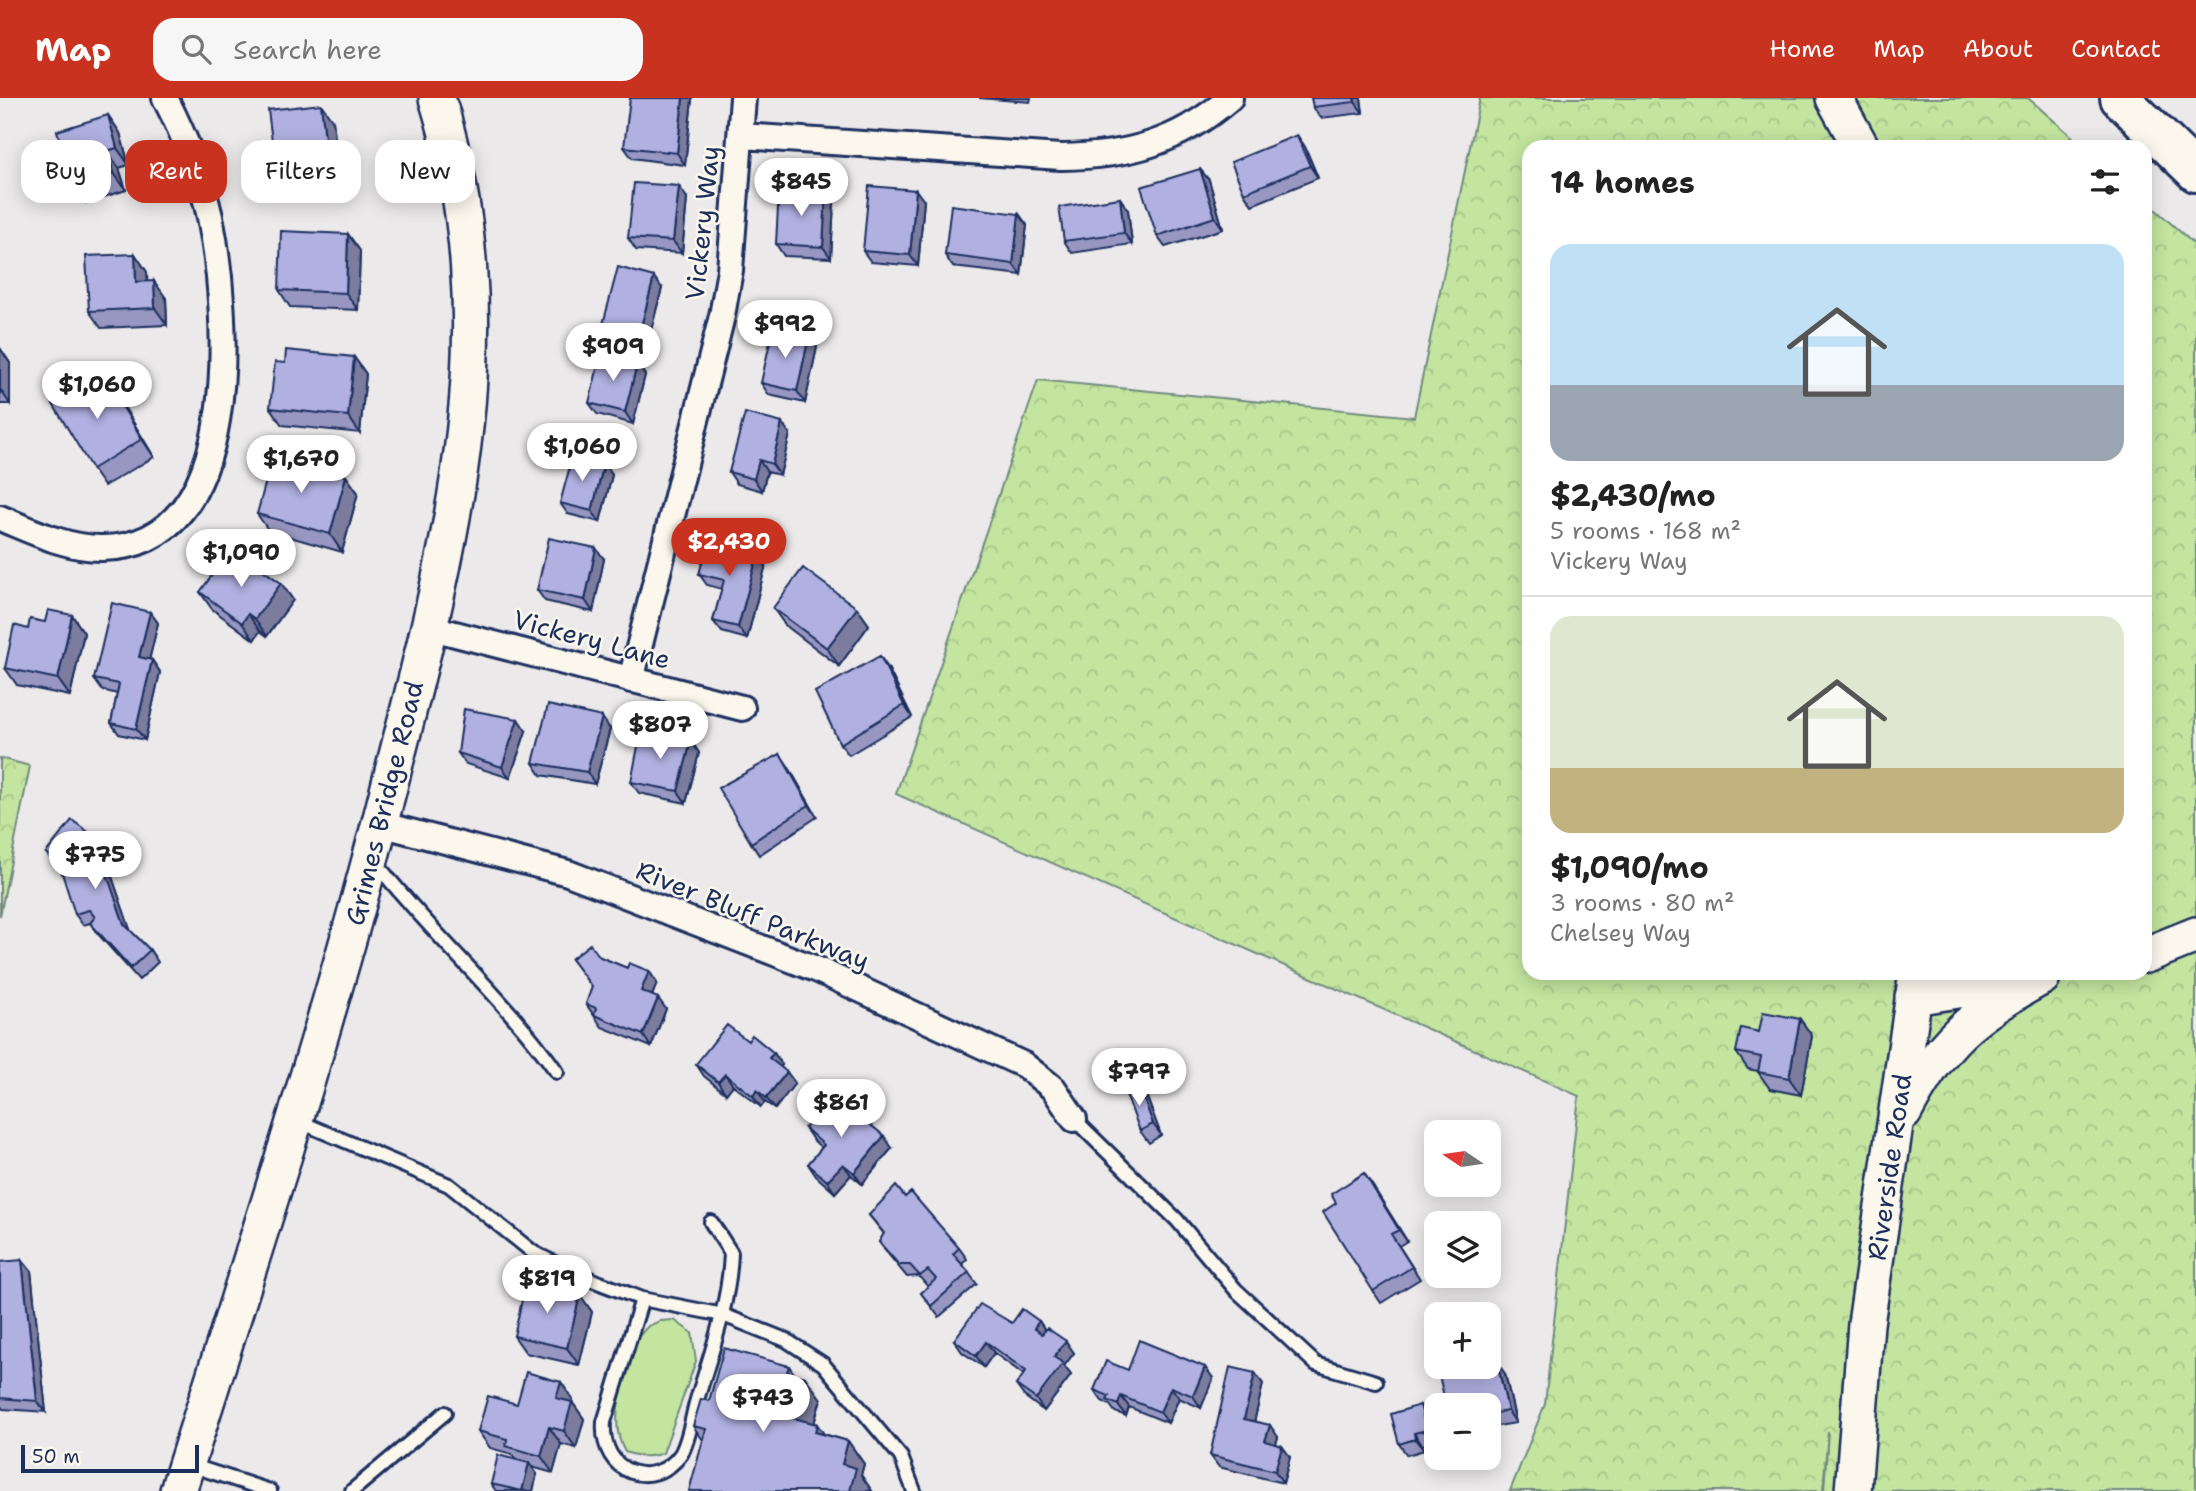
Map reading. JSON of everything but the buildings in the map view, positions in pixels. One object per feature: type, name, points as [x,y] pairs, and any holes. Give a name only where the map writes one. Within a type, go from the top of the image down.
[{"type":"highway","points":[[2120,98],[2196,172]]},
{"type":"street","points":[[0,518],[78,546],[126,545],[149,537],[174,519],[191,498],[205,472],[219,406],[223,331],[220,286],[205,202],[165,98]]},
{"type":"street","name":"Grimes Bridge Road","points":[[183,1477],[295,1120],[371,858],[428,627],[459,474],[470,402],[473,333],[471,266],[463,202],[450,141],[437,98]]},
{"type":"street","name":"Vickery Way","points":[[631,680],[722,316],[730,270],[743,98]]},
{"type":"street","points":[[741,136],[1061,157],[1104,156],[1145,148],[1182,132],[1212,114],[1230,98]]},
{"type":"street","points":[[1834,98],[1857,140]]},
{"type":"street","name":"Vickery Lane","points":[[428,627],[741,708]]},
{"type":"street","name":"River Bluff Parkway","points":[[380,824],[568,873],[816,969],[1024,1065],[1054,1089],[1074,1119]]},
{"type":"street","points":[[2152,952],[2196,935]]},
{"type":"street","name":"Riverside Road","points":[[1853,1491],[1866,1324],[1915,985],[1984,980]]},
{"type":"street","points":[[1894,1130],[1914,1092],[1954,1036],[1977,1016],[2045,980]]},
{"type":"lane","points":[[371,858],[405,900],[536,1042],[558,1072]]},
{"type":"lane","points":[[1074,1119],[1177,1220],[1237,1290],[1316,1364],[1376,1382]]},
{"type":"lane","points":[[295,1120],[449,1185],[534,1253],[579,1275],[642,1299],[723,1315],[786,1340],[824,1364],[901,1457],[914,1491]]},
{"type":"lane","points":[[642,1299],[604,1422],[603,1439],[613,1463],[626,1472],[657,1475],[681,1453],[723,1315],[731,1253],[711,1222]]},
{"type":"lane","points":[[352,1491],[445,1413]]},
{"type":"lane","points":[[183,1477],[270,1491]]},
{"type":"green space","points":[[1480,98],[2028,98],[2076,140],[1522,140],[1522,980],[2152,980],[2152,206],[2196,246],[2196,1491],[1824,1491],[1828,1431],[1823,1491],[1510,1491],[1545,1404],[1579,1096],[896,794],[1038,380],[1414,417]]},
{"type":"green space","points":[[0,758],[30,766],[0,916]]},
{"type":"green space","points":[[674,1320],[692,1333],[696,1361],[663,1453],[640,1456],[625,1452],[619,1438],[617,1424],[620,1394],[639,1336],[648,1326],[660,1321]]}]
